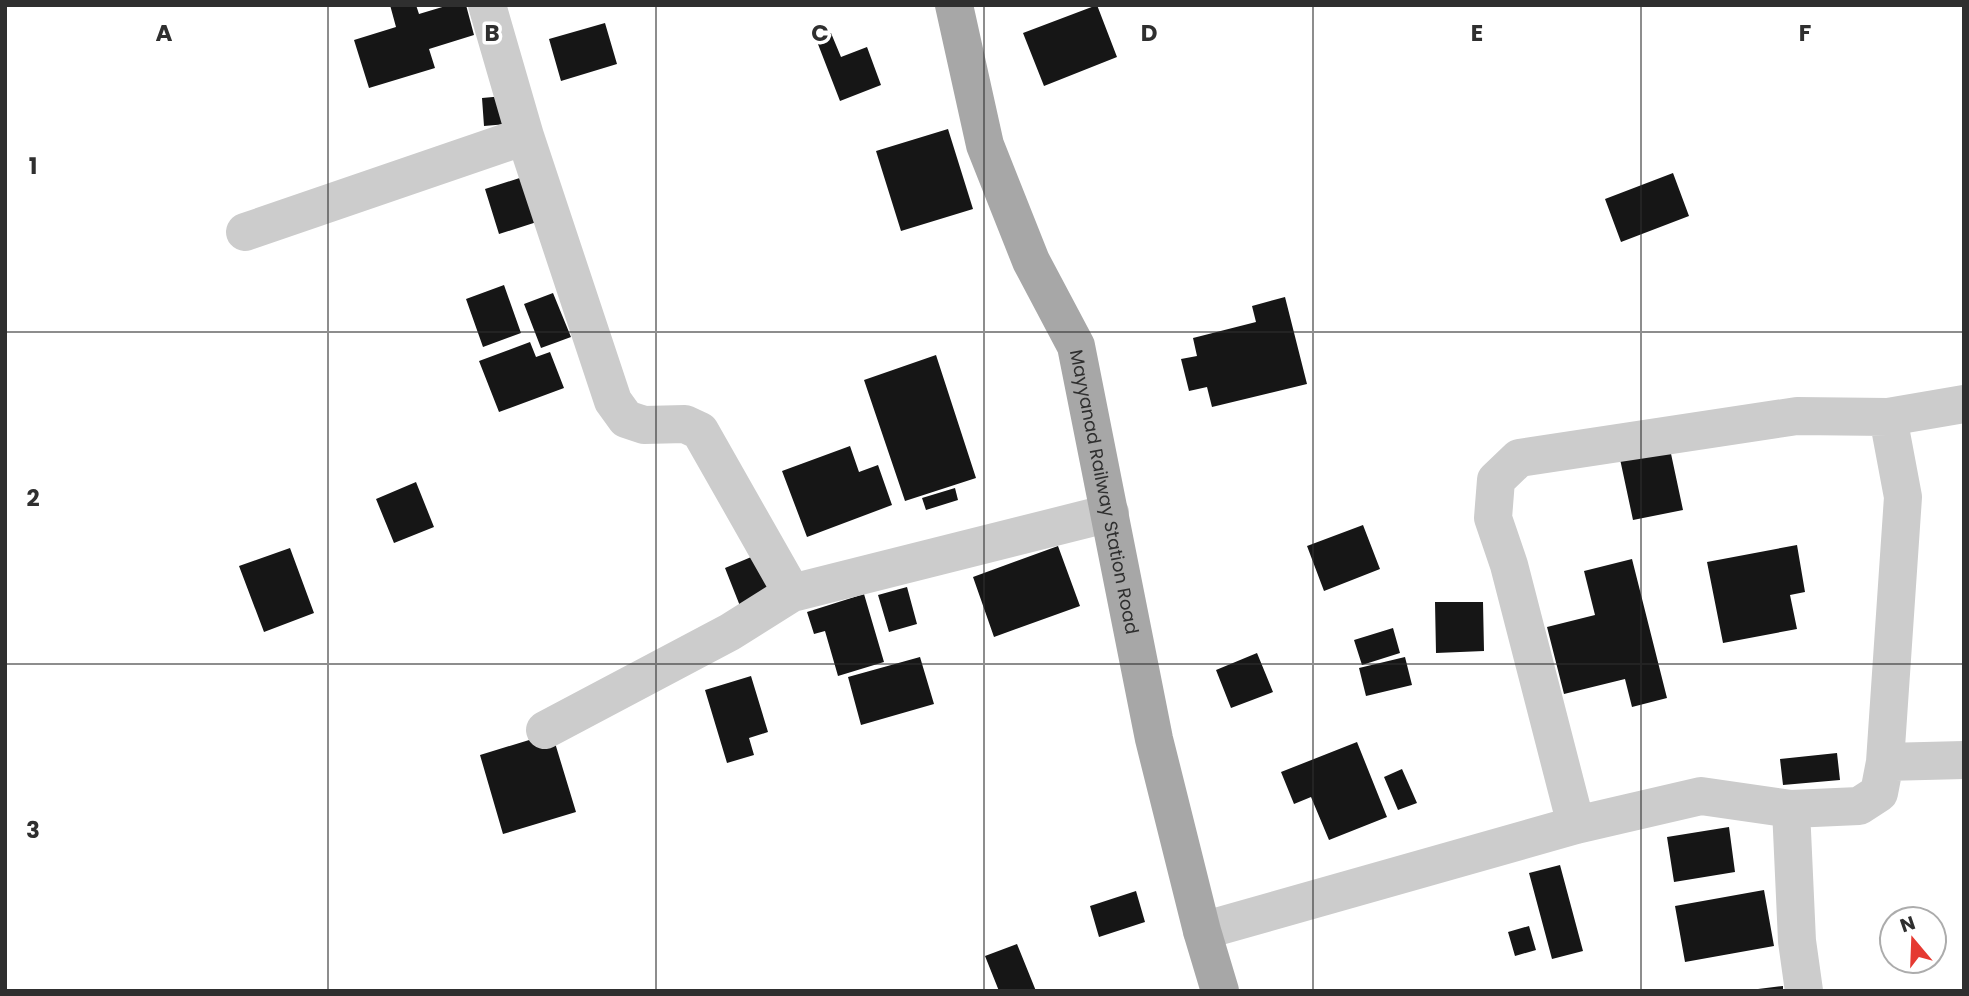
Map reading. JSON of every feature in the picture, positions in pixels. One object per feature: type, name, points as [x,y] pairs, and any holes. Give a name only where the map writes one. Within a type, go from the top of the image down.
[{"type":"main road","name":"Mayyanad Railway Station Road","points":[[954,5],[985,145],[1031,261],[1076,346],[1154,739],[1220,991]]},
{"type":"street","points":[[487,5],[525,136],[613,401],[626,419],[644,425],[685,424],[700,431],[792,593]]},
{"type":"street","points":[[245,232],[525,136]]},
{"type":"street","points":[[1576,825],[1509,565],[1493,518],[1496,480],[1519,458],[1797,416],[1888,417],[1964,404]]},
{"type":"street","points":[[1202,930],[1576,825],[1701,796],[1791,809],[1858,806],[1880,793],[1885,762],[1903,497],[1888,417]]},
{"type":"street","points":[[545,730],[730,632],[792,593],[1110,513]]},
{"type":"street","points":[[1885,762],[1964,760]]},
{"type":"street","points":[[1791,809],[1797,941],[1804,991]]},
{"type":"building","points":[[390,5],[416,5],[419,14],[449,5],[466,5],[474,35],[429,49],[435,68],[369,88],[354,40],[396,27]]},
{"type":"building","points":[[1097,5],[1117,57],[1044,86],[1023,33]]},
{"type":"building","points":[[605,23],[617,64],[561,81],[549,39]]},
{"type":"building","points":[[831,33],[841,57],[867,47],[881,85],[840,101],[816,39]]},
{"type":"building","points":[[504,96],[507,124],[484,126],[482,98]]},
{"type":"building","points":[[948,129],[973,209],[901,231],[876,151]]},
{"type":"building","points":[[1673,173],[1689,216],[1621,242],[1605,199]]},
{"type":"building","points":[[529,175],[543,220],[499,234],[485,189]]},
{"type":"building","points":[[504,285],[521,333],[483,347],[466,299]]},
{"type":"building","points":[[553,293],[571,337],[541,348],[524,304]]},
{"type":"building","points":[[1285,297],[1307,384],[1212,407],[1207,387],[1189,391],[1181,359],[1197,356],[1193,338],[1256,322],[1252,306]]},
{"type":"building","points":[[530,342],[536,357],[550,352],[564,388],[499,412],[479,361]]},
{"type":"building","points":[[936,355],[976,478],[905,501],[864,380]]},
{"type":"building","points":[[850,446],[859,472],[878,465],[892,505],[807,537],[782,471]]},
{"type":"building","points":[[1670,449],[1683,510],[1633,520],[1620,459]]},
{"type":"building","points":[[416,482],[434,527],[394,543],[376,499]]},
{"type":"building","points":[[955,488],[958,500],[926,510],[922,498]]},
{"type":"building","points":[[1363,525],[1380,569],[1324,591],[1307,546]]},
{"type":"building","points":[[1797,545],[1805,592],[1790,595],[1797,629],[1723,643],[1707,562]]},
{"type":"building","points":[[1058,546],[1080,606],[994,637],[973,577]]},
{"type":"building","points":[[290,548],[314,613],[264,632],[239,566]]},
{"type":"building","points":[[756,555],[771,593],[740,606],[725,568]]},
{"type":"building","points":[[1632,559],[1667,698],[1632,707],[1625,679],[1564,694],[1547,627],[1595,615],[1584,571]]},
{"type":"building","points":[[907,587],[917,624],[889,632],[878,595]]},
{"type":"building","points":[[864,594],[884,662],[838,676],[825,631],[814,634],[807,612]]},
{"type":"building","points":[[1435,602],[1483,602],[1484,651],[1436,653]]},
{"type":"building","points":[[1393,628],[1400,653],[1362,665],[1354,640]]},
{"type":"building","points":[[1257,653],[1273,692],[1231,708],[1216,670]]},
{"type":"building","points":[[920,657],[934,704],[861,725],[848,677]]},
{"type":"building","points":[[1405,657],[1412,685],[1366,696],[1359,668]]},
{"type":"building","points":[[751,676],[768,732],[749,738],[754,755],[727,763],[705,690]]},
{"type":"building","points":[[552,733],[576,812],[503,834],[480,755]]},
{"type":"building","points":[[1357,742],[1387,817],[1329,840],[1311,797],[1294,804],[1281,772]]},
{"type":"building","points":[[1837,753],[1840,780],[1783,785],[1780,759]]},
{"type":"building","points":[[1402,769],[1417,803],[1398,810],[1384,777]]},
{"type":"building","points":[[1729,827],[1735,872],[1674,882],[1667,837]]},
{"type":"building","points":[[1560,865],[1583,951],[1552,959],[1529,873]]},
{"type":"building","points":[[1764,890],[1774,946],[1685,962],[1675,906]]},
{"type":"building","points":[[1136,891],[1145,922],[1099,937],[1090,906]]},
{"type":"building","points":[[1529,926],[1536,950],[1515,956],[1508,932]]},
{"type":"building","points":[[1017,944],[1036,991],[999,991],[985,956]]},
{"type":"building","points":[[1783,986],[1783,991],[1758,991],[1758,989]]}]
